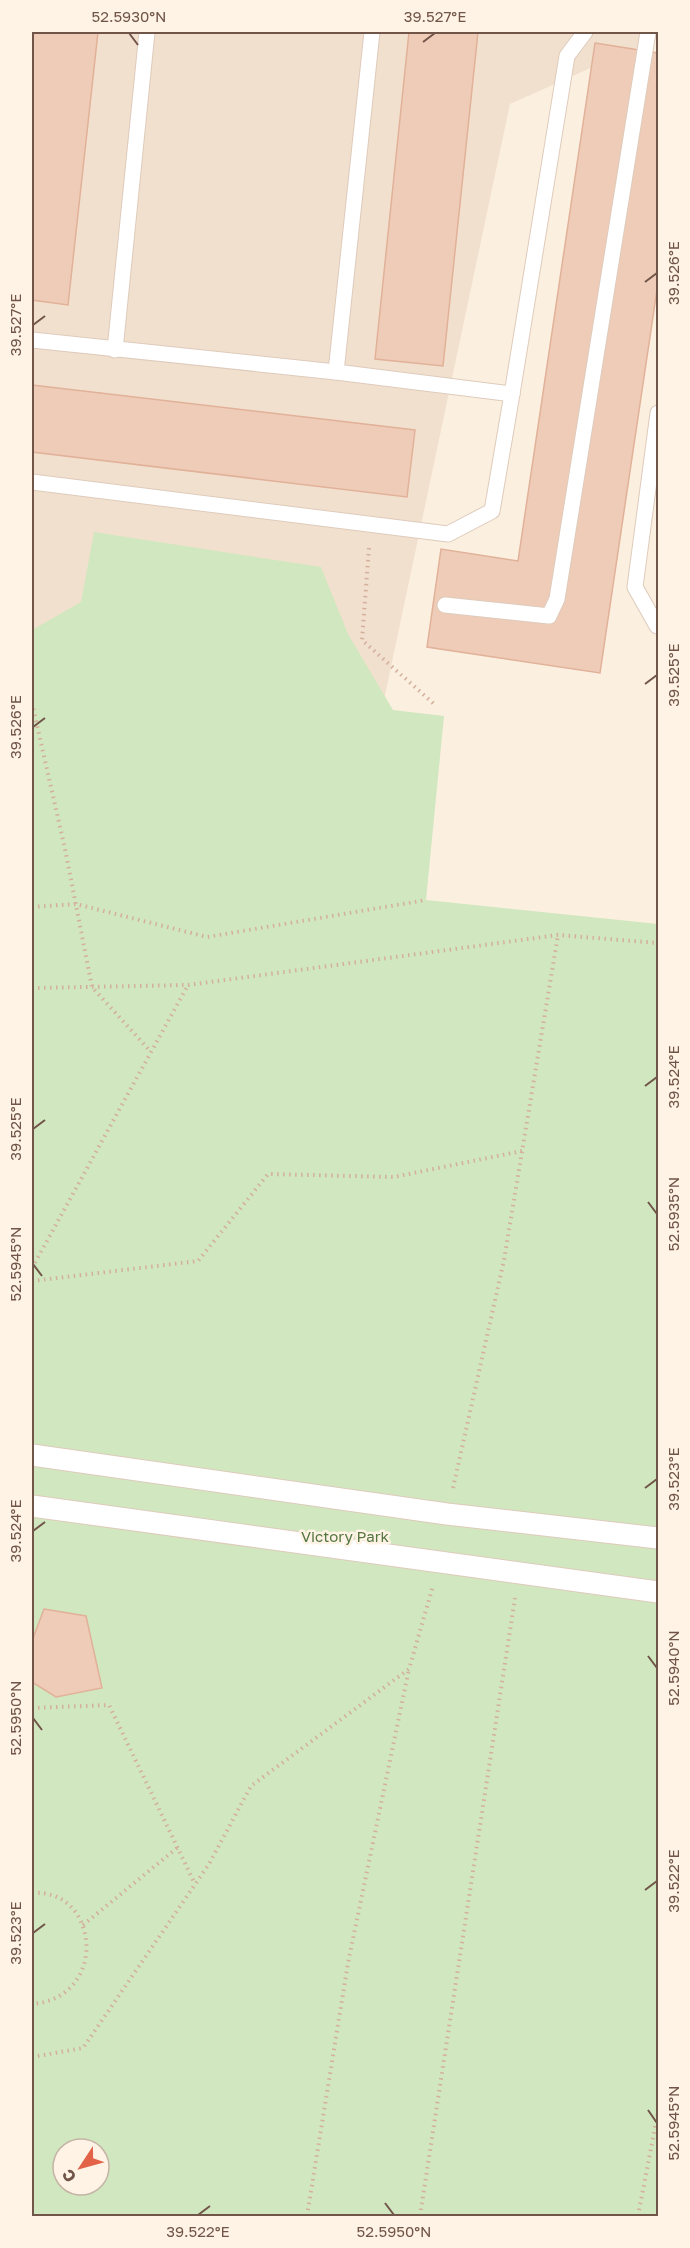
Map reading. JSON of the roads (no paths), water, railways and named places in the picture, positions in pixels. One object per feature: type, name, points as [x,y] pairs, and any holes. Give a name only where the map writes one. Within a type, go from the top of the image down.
[{"type":"street","points":[[32,1455],[447,1514],[658,1538]]},
{"type":"street","points":[[32,1506],[658,1592]]},
{"type":"lane","points":[[115,350],[147,32]]},
{"type":"lane","points":[[336,372],[372,32]]},
{"type":"lane","points":[[32,482],[448,534],[492,510],[513,394],[567,56],[585,32]]},
{"type":"lane","points":[[445,605],[549,616],[557,599],[648,32]]},
{"type":"lane","points":[[32,340],[336,372],[513,394]]},
{"type":"lane","points":[[657,626],[635,587],[658,413]]},
{"type":"park label","name":"Victory Park","points":[[345,1537]]}]
